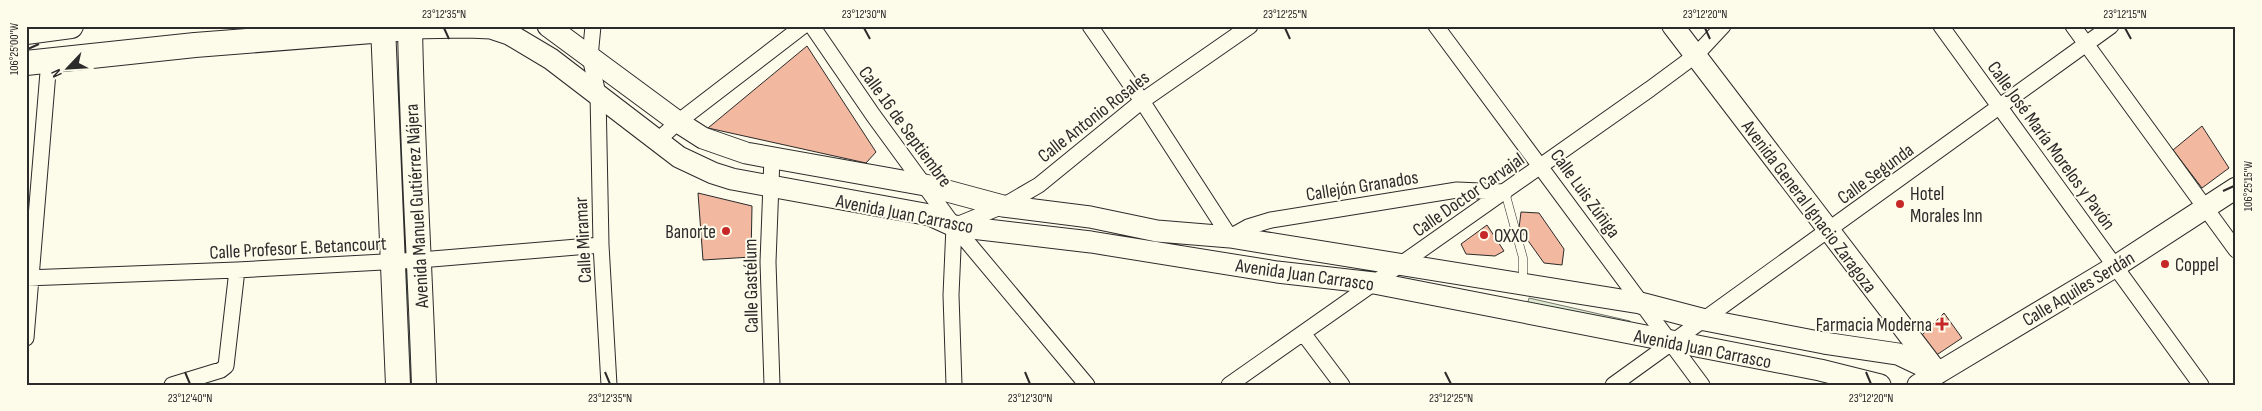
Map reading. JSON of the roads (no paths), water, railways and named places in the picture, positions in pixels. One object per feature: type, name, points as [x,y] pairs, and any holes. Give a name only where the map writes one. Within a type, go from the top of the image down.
[{"type":"main road","points":[[36,29],[71,26]]},
{"type":"main road","name":"Avenida Juan Carrasco","points":[[37,61],[195,45],[410,27]]},
{"type":"main road","name":"Avenida Manuel Gutiérrez Nájera","points":[[410,27],[410,90],[420,260],[424,385]]},
{"type":"main road","name":"Avenida Manuel Gutiérrez Nájera","points":[[384,29],[398,385]]},
{"type":"street","name":"Avenida Juan Carrasco","points":[[548,26],[678,122],[703,138],[722,146],[924,185],[1003,206],[1090,217],[1157,231],[1230,237],[1640,303],[1705,320],[1824,343],[1898,354],[1942,379]]},
{"type":"street","name":"Calle Miramar","points":[[593,26],[590,57],[598,94],[601,245],[609,385]]},
{"type":"street","points":[[658,141],[678,122],[803,26]]},
{"type":"street","name":"Calle 16 de Septiembre","points":[[812,26],[872,115],[954,226],[1087,385]]},
{"type":"street","points":[[1090,26],[1142,100],[1230,237],[1226,263]]},
{"type":"street","name":"Calle Antonio Rosales","points":[[954,226],[1003,206],[1039,185],[1142,100],[1250,26]]},
{"type":"street","name":"Calle Luis Zúñiga","points":[[1436,26],[1542,166],[1640,303],[1702,385]]},
{"type":"street","name":"Avenida General Ignacio Zaragoza","points":[[1673,26],[1942,379]]},
{"type":"street","name":"Calle Doctor Carvajal","points":[[1229,385],[1402,265],[1696,55],[1723,26]]},
{"type":"street","name":"Calle José María Morelos y Pavón","points":[[1941,26],[2201,385]]},
{"type":"street","points":[[2072,26],[2236,250]]},
{"type":"street","name":"Calle Segunda","points":[[1613,385],[1670,342],[1705,320],[2111,26]]},
{"type":"street","name":"Avenida Juan Carrasco","points":[[410,27],[491,28],[509,34],[537,50],[598,94],[679,157],[713,173],[770,186],[930,215],[954,226],[1091,242],[1277,272],[1374,283],[1820,370],[1880,385]]},
{"type":"street","points":[[26,338],[37,61]]},
{"type":"street","name":"Calle Gastélum","points":[[772,157],[768,262],[772,385]]},
{"type":"street","name":"Calle Aquiles Serdán","points":[[1918,385],[1942,379],[2236,188]]},
{"type":"street","name":"Callejón Granados","points":[[1230,237],[1248,227],[1271,220],[1457,190],[1505,192]]},
{"type":"street","points":[[954,226],[951,295],[954,385]]},
{"type":"street","name":"Calle Profesor E. Betancourt","points":[[28,278],[392,262],[601,245]]},
{"type":"street","points":[[170,384],[221,370],[226,366],[237,270]]},
{"type":"street","points":[[1518,312],[1523,283]]},
{"type":"street","points":[[1303,333],[1342,385]]},
{"type":"street","points":[[1820,370],[1824,343]]},
{"type":"lane","points":[[1505,192],[1523,258],[1523,283]]},
{"type":"place","name":"Hotel Morales Inn","points":[[1900,204]]},
{"type":"place","name":"Banorte","points":[[726,231]]},
{"type":"place","name":"OXXO","points":[[1484,235]]},
{"type":"place","name":"Coppel","points":[[2165,264]]},
{"type":"place","name":"Farmacia Moderna","points":[[1942,324]]}]
